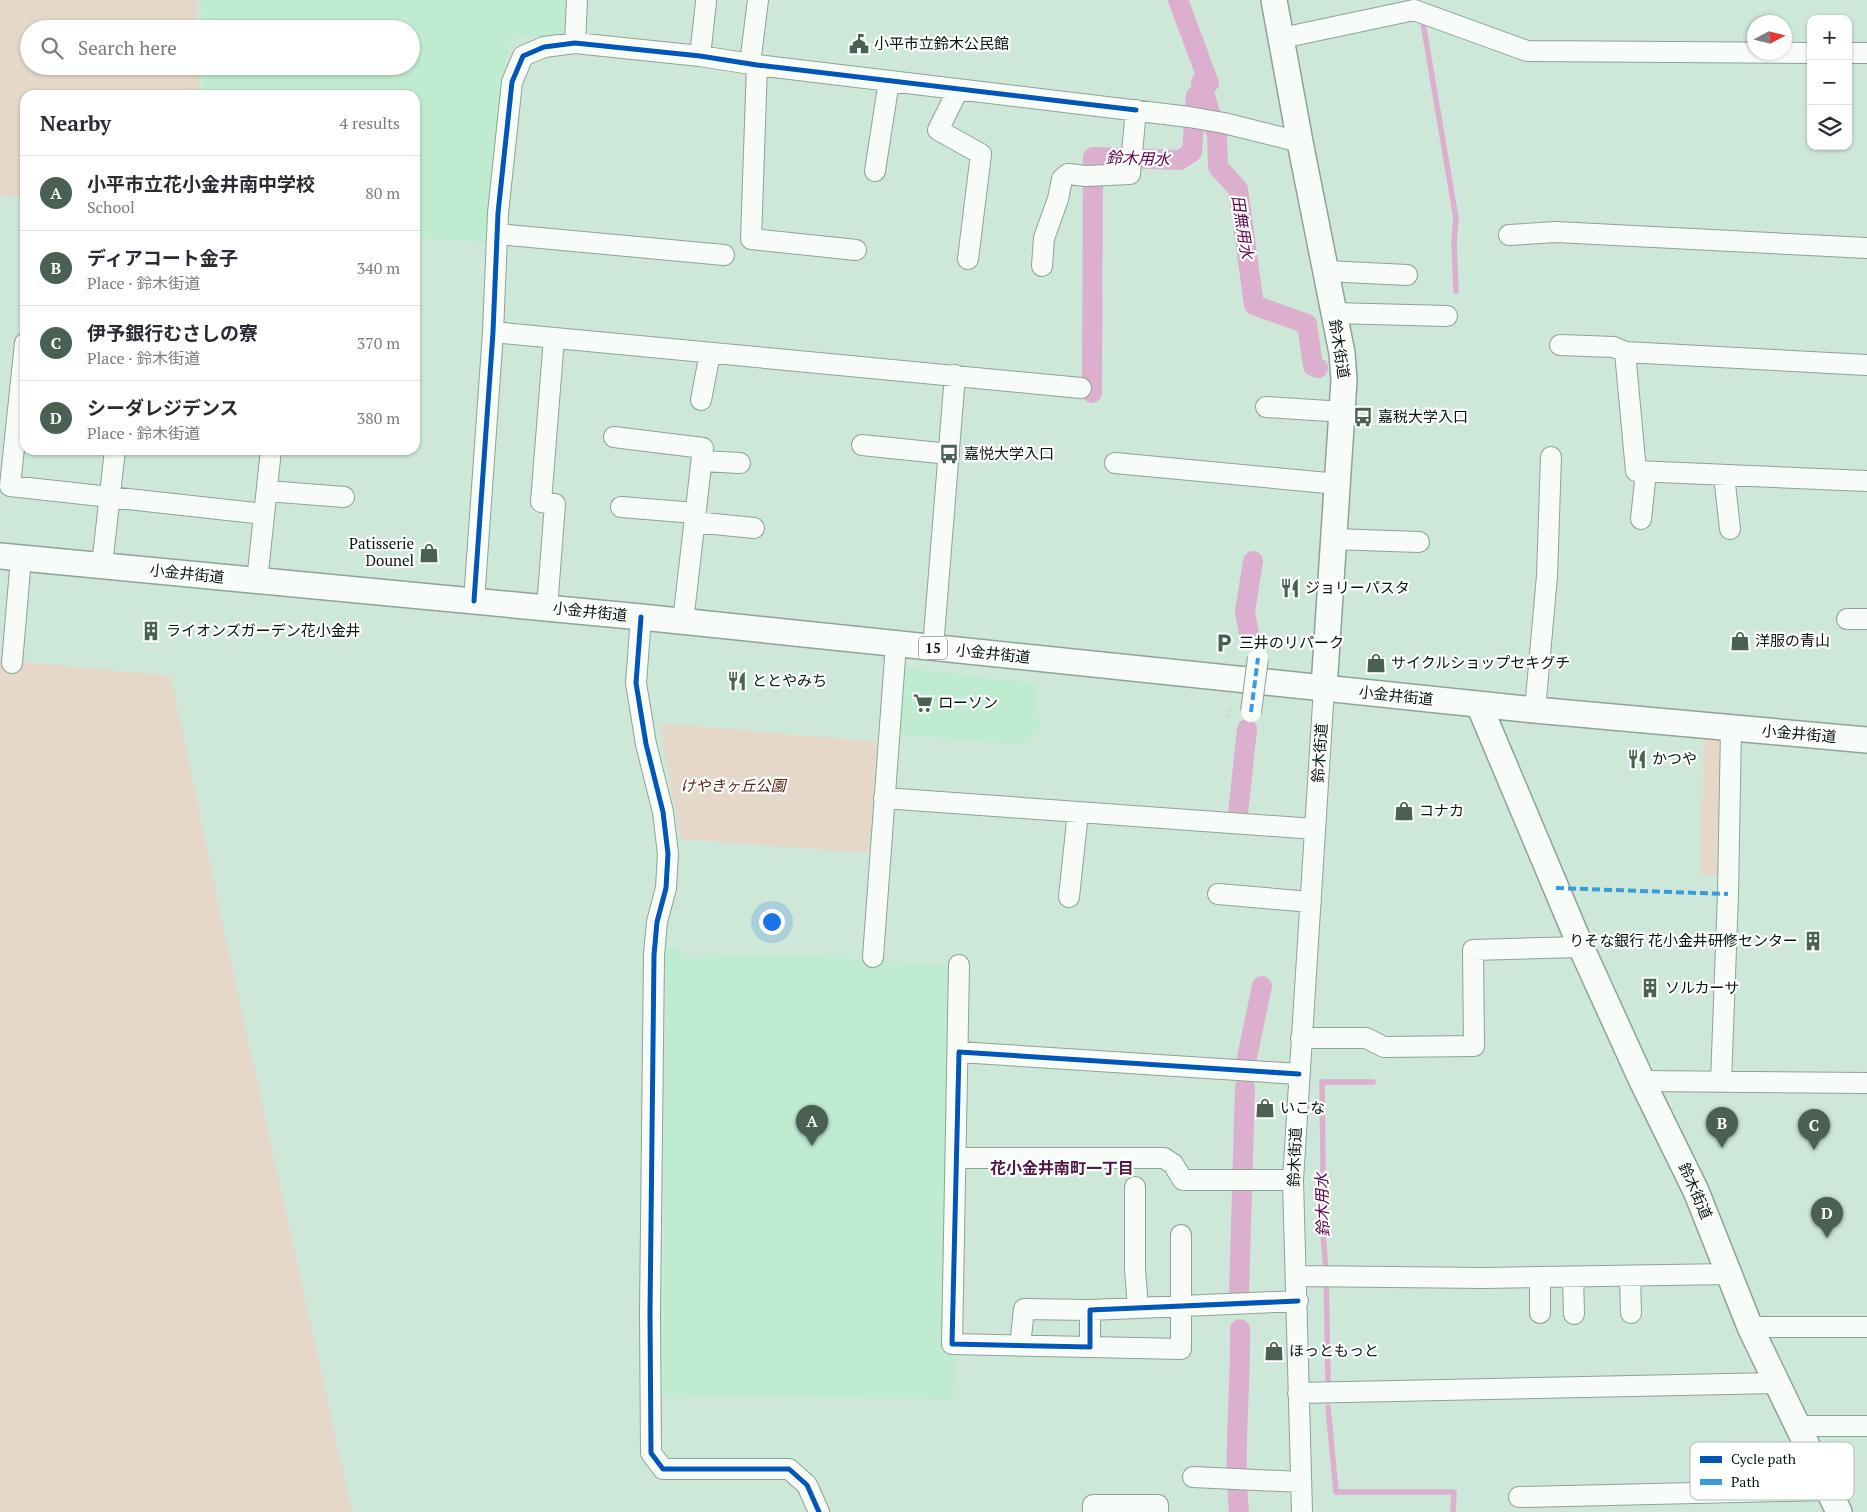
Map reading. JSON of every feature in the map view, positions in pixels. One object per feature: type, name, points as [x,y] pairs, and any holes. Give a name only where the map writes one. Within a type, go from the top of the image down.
[{"type":"main road","name":"鈴木街道","points":[[1274,0],[1342,353],[1344,412],[1333,539],[1324,688]]},
{"type":"main road","name":"小金井街道","points":[[10,557],[641,617],[1479,705],[1867,740]]},
{"type":"main road","name":"鈴木街道","points":[[1479,705],[1581,948],[1642,1081],[1696,1190],[1750,1327],[1804,1442]]},
{"type":"street","points":[[574,43],[577,0]]},
{"type":"street","points":[[758,0],[753,64],[751,239],[856,250]]},
{"type":"street","points":[[700,56],[706,2]]},
{"type":"street","points":[[1282,38],[1414,10],[1527,51],[1807,53]]},
{"type":"street","points":[[474,601],[494,332],[497,234],[512,82],[523,56],[544,47],[574,43],[700,56],[958,90],[1189,117],[1224,123],[1300,142]]},
{"type":"street","points":[[1852,53],[1867,54]]},
{"type":"street","points":[[875,171],[889,81]]},
{"type":"street","points":[[958,90],[938,130],[981,154],[968,259]]},
{"type":"street","points":[[1042,266],[1044,238],[1058,199],[1062,179],[1068,174],[1094,176],[1130,174],[1136,110]]},
{"type":"street","points":[[1509,235],[1556,232],[1867,248]]},
{"type":"street","points":[[497,234],[724,255]]},
{"type":"street","points":[[1325,271],[1407,275]]},
{"type":"street","points":[[1333,313],[1447,316]]},
{"type":"street","points":[[494,332],[1081,388]]},
{"type":"street","points":[[547,608],[555,504],[541,502],[554,338]]},
{"type":"street","points":[[1560,346],[1614,347],[1626,352],[1867,365]]},
{"type":"street","points":[[1626,352],[1636,472],[1867,481]]},
{"type":"street","points":[[702,400],[710,354]]},
{"type":"street","points":[[933,648],[955,375]]},
{"type":"street","points":[[20,391],[10,486],[264,514]]},
{"type":"street","points":[[1266,407],[1344,412]]},
{"type":"street","points":[[614,438],[702,448],[683,622]]},
{"type":"street","points":[[862,445],[949,454]]},
{"type":"street","points":[[102,565],[114,455]]},
{"type":"street","points":[[256,581],[271,455]]},
{"type":"street","points":[[1535,710],[1547,576],[1551,457]]},
{"type":"street","points":[[702,461],[740,464]]},
{"type":"street","points":[[1115,464],[1338,484]]},
{"type":"street","points":[[1641,519],[1646,472]]},
{"type":"street","points":[[1724,475],[1730,529]]},
{"type":"street","points":[[267,491],[344,497]]},
{"type":"street","points":[[621,507],[754,528]]},
{"type":"street","points":[[1333,539],[1419,542]]},
{"type":"street","points":[[10,557],[12,663]]},
{"type":"street","points":[[641,617],[636,683],[646,744],[663,812],[668,854],[666,888],[657,922],[654,955],[650,1313],[651,1453],[663,1470],[790,1469],[807,1485],[819,1512]]},
{"type":"street","points":[[873,957],[896,644]]},
{"type":"street","points":[[1251,712],[1258,658]]},
{"type":"street","name":"鈴木街道","points":[[1302,1512],[1298,1393],[1298,1301],[1293,1180],[1324,688]]},
{"type":"street","points":[[1721,1082],[1728,894],[1731,728]]},
{"type":"street","points":[[884,798],[1315,829]]},
{"type":"street","points":[[1069,897],[1078,812]]},
{"type":"street","points":[[1218,894],[1311,902]]},
{"type":"street","points":[[1301,1038],[1366,1038],[1384,1047],[1474,1046],[1473,950],[1581,948]]},
{"type":"street","points":[[959,965],[959,1052],[952,1344],[1181,1349],[1181,1235]]},
{"type":"street","points":[[959,1052],[1299,1074]]},
{"type":"street","points":[[1642,1081],[1867,1083]]},
{"type":"street","points":[[957,1158],[1164,1158],[1173,1164],[1182,1180],[1293,1180]]},
{"type":"street","points":[[1135,1187],[1135,1269],[1138,1308]]},
{"type":"street","points":[[1297,1276],[1573,1277],[1730,1274]]},
{"type":"street","points":[[1630,1276],[1631,1313]]},
{"type":"street","points":[[1540,1277],[1540,1312]]},
{"type":"street","points":[[1573,1277],[1574,1314]]},
{"type":"street","points":[[1020,1346],[1024,1309],[1090,1310],[1298,1301]]},
{"type":"street","points":[[1090,1310],[1090,1347]]},
{"type":"street","points":[[1750,1327],[1867,1326]]},
{"type":"street","points":[[1298,1393],[1776,1383]]},
{"type":"street","points":[[1796,1426],[1867,1426]]},
{"type":"street","points":[[1193,1477],[1301,1482]]},
{"type":"street","points":[[1519,1498],[1690,1500]]},
{"type":"street","points":[[1728,1500],[1833,1501]]},
{"type":"street","points":[[1093,1512],[1093,1505],[1158,1505],[1158,1512]]},
{"type":"shaded area","points":[[201,0],[570,0],[569,32],[546,37],[512,34],[502,85],[489,243],[420,237],[420,90],[203,90],[203,75],[420,75],[420,20],[202,20]]},
{"type":"shaded area","points":[[906,668],[1038,684],[1035,718],[1043,719],[1027,745],[900,734]]},
{"type":"shaded area","points":[[666,947],[681,948],[681,958],[702,959],[703,954],[841,958],[966,967],[954,1399],[663,1394]]},
{"type":"green space","points":[[0,0],[197,0],[198,20],[20,20],[20,75],[199,75],[200,90],[20,90],[20,198],[0,196]]},
{"type":"green space","points":[[0,660],[171,676],[224,930],[352,1512],[0,1512]]},
{"type":"green space","name":"けやきヶ丘公園","points":[[659,723],[878,742],[869,853],[681,839]]},
{"type":"green space","points":[[1704,737],[1727,738],[1722,874],[1700,875]]},
{"type":"waterway","name":"鈴木用水","points":[[1092,393],[1093,157],[1180,160],[1192,152],[1196,96],[1209,83],[1178,0]]},
{"type":"waterway","points":[[1422,17],[1456,218],[1454,243],[1456,291]]},
{"type":"waterway","name":"田無用水","points":[[1201,82],[1217,136],[1218,167],[1238,189],[1254,305],[1307,324],[1313,366],[1318,368]]},
{"type":"waterway","points":[[1249,634],[1245,612],[1253,561]]},
{"type":"waterway","points":[[1238,814],[1247,729]]},
{"type":"waterway","points":[[1246,1062],[1262,986]]},
{"type":"waterway","name":"鈴木用水","points":[[1328,1379],[1326,1270],[1320,1199],[1323,1168],[1322,1082],[1373,1082]]},
{"type":"waterway","points":[[1239,1294],[1245,1087]]},
{"type":"waterway","points":[[1239,1512],[1237,1443],[1240,1329]]},
{"type":"waterway","name":"鈴木用水","points":[[1328,1407],[1336,1492],[1454,1492],[1453,1512]]},
{"type":"marked path","points":[[1251,712],[1258,658]]},
{"type":"marked path","points":[[1556,888],[1728,894]]},
{"type":"cycle path","points":[[474,601],[493,332],[498,213],[512,82],[523,56],[544,47],[575,43],[700,56],[757,65],[1136,110]]},
{"type":"cycle path","points":[[641,617],[636,683],[646,744],[663,812],[668,854],[666,888],[657,922],[654,955],[650,1313],[651,1453],[663,1469],[789,1469],[807,1485],[819,1512]]},
{"type":"cycle path","points":[[1298,1301],[1090,1310],[1090,1347],[952,1344],[959,1052],[1299,1074]]},
{"type":"place","name":"小平市立鈴木公民館","points":[[859,44]]},
{"type":"place","name":"嘉税大学入口","points":[[1363,417]]},
{"type":"place","name":"嘉悦大学入口","points":[[949,454]]},
{"type":"place","name":"Patisserie Dounel","points":[[429,553]]},
{"type":"place","name":"ジョリーパスタ","points":[[1290,588]]},
{"type":"place","name":"ライオンズガーデン花小金井","points":[[151,631]]},
{"type":"place","name":"洋服の青山","points":[[1740,641]]},
{"type":"place","name":"三井のリパーク","points":[[1224,643]]},
{"type":"place","name":"サイクルショップセキグチ","points":[[1376,663]]},
{"type":"place","name":"ととやみち","points":[[737,681]]},
{"type":"place","name":"ローソン","points":[[923,703]]},
{"type":"place","name":"かつや","points":[[1637,759]]},
{"type":"place","name":"コナカ","points":[[1404,811]]},
{"type":"place","name":"りそな銀行 花小金井研修センター","points":[[1813,941]]},
{"type":"place","name":"ソルカーサ","points":[[1650,988]]},
{"type":"place","name":"いこな","points":[[1265,1108]]},
{"type":"place","name":"小平市立花小金井南中学校","points":[[812,1146]]},
{"type":"place","name":"ディアコート金子","points":[[1722,1148]]},
{"type":"place","name":"伊予銀行むさしの寮","points":[[1814,1150]]},
{"type":"place","name":"シーダレジデンス","points":[[1827,1238]]},
{"type":"place","name":"ほっともっと","points":[[1274,1351]]},
{"type":"district","name":"花小金井南町一丁目","points":[[1062,1168]]}]
